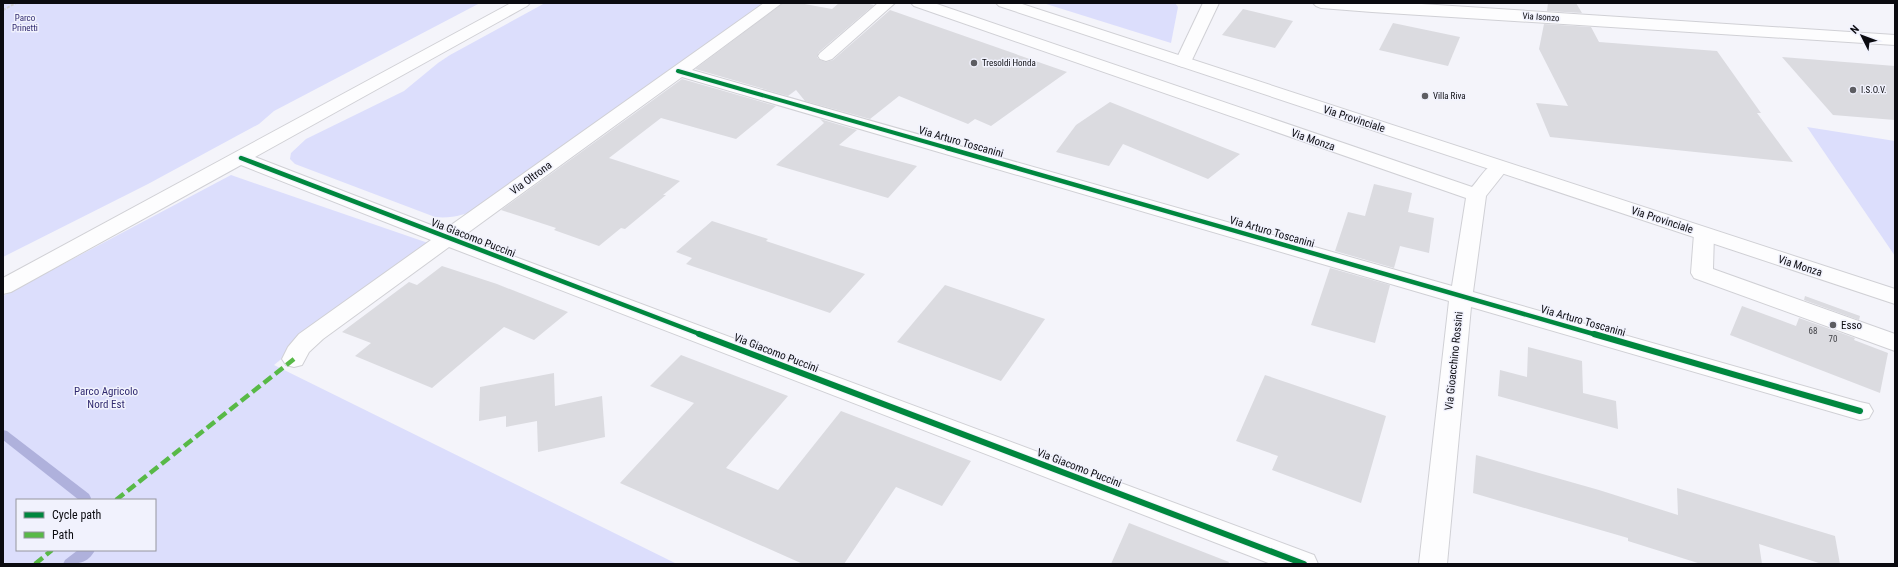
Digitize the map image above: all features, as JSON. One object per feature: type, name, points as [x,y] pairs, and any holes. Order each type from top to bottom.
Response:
[{"type":"street","points":[[3,287],[522,3]]},
{"type":"street","name":"Via Oltrona","points":[[294,359],[295,353],[306,340],[774,3]]},
{"type":"street","points":[[826,56],[887,3]]},
{"type":"street","name":"Via Monza","points":[[919,3],[1150,84],[1476,195]]},
{"type":"street","name":"Via Provinciale","points":[[1004,3],[1704,234]]},
{"type":"street","points":[[1183,62],[1211,3]]},
{"type":"street","points":[[1321,3],[1378,5]]},
{"type":"street","name":"Via Isonzo","points":[[1348,3],[1895,40]]},
{"type":"street","points":[[1487,3],[1524,16]]},
{"type":"street","name":"Via Arturo Toscanini","points":[[678,72],[1860,411]]},
{"type":"street","name":"Via Giacomo Puccini","points":[[241,158],[448,239],[1304,564]]},
{"type":"street","points":[[1476,195],[1499,167]]},
{"type":"street","name":"Via Gioacchino Rossini","points":[[1433,564],[1461,296],[1476,195]]},
{"type":"street","points":[[1704,234],[1702,274],[1895,343]]},
{"type":"street","name":"Via Monza","points":[[1704,234],[1895,297]]},
{"type":"path","points":[[3,10],[16,3]]},
{"type":"green space","name":"Parco Prinetti","points":[[3,3],[480,3],[274,111],[259,124],[148,184],[3,257]]},
{"type":"green space","points":[[545,3],[768,3],[481,209],[453,217],[435,217],[295,164],[290,159],[291,153],[306,139],[404,91],[450,55]]},
{"type":"green space","points":[[1043,3],[1175,3],[1178,7],[1171,43]]},
{"type":"green space","points":[[1807,127],[1895,141],[1895,256]]},
{"type":"green space","name":"Parco Agricolo Nord Est","points":[[231,175],[431,244],[344,308],[274,365],[677,564],[3,564],[3,296]]},
{"type":"building","points":[[783,3],[799,3],[832,9],[839,3],[865,3],[874,5],[819,52],[817,57],[826,62],[833,60],[890,10],[1067,72],[991,126],[975,119],[968,124],[899,96],[870,119],[805,101],[796,90],[788,96],[695,69]]},
{"type":"building","points":[[1548,3],[1576,3],[1582,13],[1547,11]]},
{"type":"building","points":[[1243,9],[1293,21],[1275,48],[1222,35]]},
{"type":"building","name":"Villa Riva","points":[[1393,23],[1460,37],[1448,66],[1379,50]]},
{"type":"building","points":[[1544,24],[1591,27],[1599,42],[1717,51],[1761,113],[1757,113],[1793,162],[1550,137],[1536,103],[1568,106],[1539,49]]},
{"type":"building","name":"I.S.O.V.","points":[[1782,57],[1895,66],[1895,120],[1833,115]]},
{"type":"building","points":[[682,79],[776,106],[736,139],[661,118],[609,158],[680,181],[663,195],[666,195],[625,229],[621,228],[599,246],[554,230],[556,228],[501,210]]},
{"type":"building","points":[[1110,102],[1240,154],[1208,179],[1123,144],[1109,166],[1056,152],[1076,125]]},
{"type":"building","points":[[820,119],[857,130],[839,145],[917,166],[888,198],[776,165],[824,123]]},
{"type":"building","points":[[1374,184],[1412,193],[1408,212],[1434,218],[1429,253],[1400,246],[1394,268],[1335,251],[1348,212],[1365,216]]},
{"type":"building","points":[[712,221],[768,239],[766,241],[865,274],[830,313],[686,264],[692,258],[676,252]]},
{"type":"building","points":[[442,266],[497,284],[568,312],[534,340],[504,327],[432,388],[355,356],[371,343],[342,332],[409,282],[417,285]]},
{"type":"building","points":[[1330,268],[1390,285],[1375,343],[1311,325]]},
{"type":"building","points":[[945,285],[1045,319],[1001,381],[897,342]]},
{"type":"building","points":[[1805,296],[1860,316],[1859,320],[1804,300]]},
{"type":"building","points":[[1742,306],[1796,326],[1799,318],[1855,338],[1854,340],[1888,353],[1880,393],[1730,335]]},
{"type":"building","points":[[1528,347],[1582,361],[1583,393],[1616,401],[1618,429],[1498,396],[1500,370],[1527,377]]},
{"type":"building","points":[[681,355],[788,396],[726,468],[778,490],[841,411],[971,461],[942,506],[896,487],[844,564],[803,564],[620,483],[694,403],[650,386]]},
{"type":"building","points":[[554,373],[555,406],[602,396],[605,437],[538,452],[537,421],[506,427],[506,416],[479,421],[480,387]]},
{"type":"building","points":[[1265,375],[1386,416],[1361,503],[1272,470],[1278,456],[1236,441]]},
{"type":"building","points":[[1476,455],[1599,490],[1678,515],[1677,488],[1835,536],[1840,564],[1822,564],[1759,544],[1762,564],[1701,564],[1628,541],[1628,538],[1473,493]]},
{"type":"building","points":[[1129,523],[1229,562],[1228,564],[1111,564]]},
{"type":"waterway","points":[[3,434],[85,498]]},
{"type":"waterway","points":[[70,564],[87,551]]},
{"type":"marked path","points":[[117,499],[294,359]]},
{"type":"marked path","points":[[35,564],[51,551]]},
{"type":"cycle path","points":[[678,71],[1860,411]]},
{"type":"cycle path","points":[[241,158],[448,239],[1304,564]]},
{"type":"place","name":"Tresoldi Honda","points":[[974,63]]},
{"type":"place","name":"I.S.O.V.","points":[[1853,90]]},
{"type":"place","name":"Villa Riva","points":[[1425,96]]},
{"type":"place","name":"Esso","points":[[1833,325]]}]
